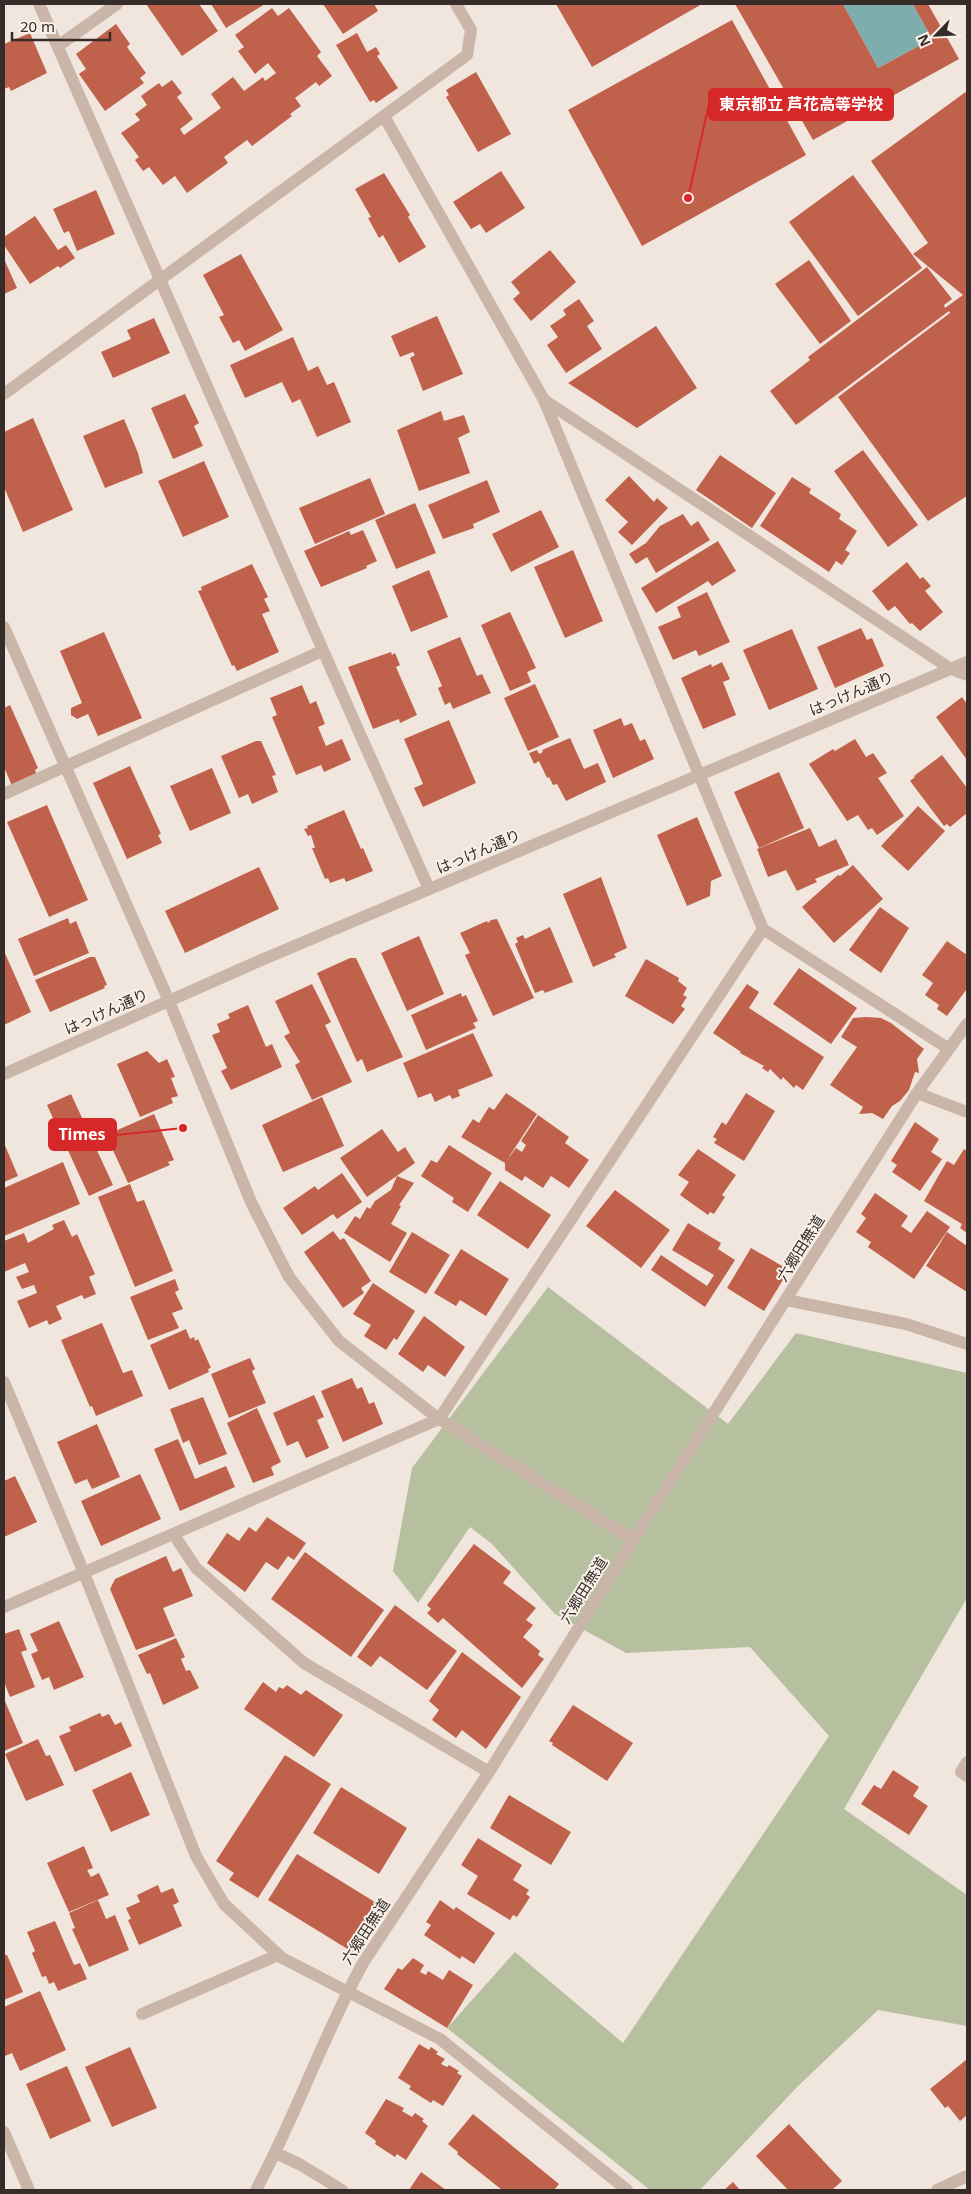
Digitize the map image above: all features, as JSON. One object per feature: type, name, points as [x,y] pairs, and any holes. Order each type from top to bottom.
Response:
[{"type":"street","points":[[39,4],[162,279],[322,651],[429,889]]},
{"type":"street","points":[[58,46],[117,4]]},
{"type":"street","points":[[4,394],[467,55],[471,30],[456,4]]},
{"type":"street","points":[[384,116],[544,400],[697,775],[763,929],[948,1048]]},
{"type":"street","points":[[544,400],[951,669],[967,675]]},
{"type":"street","points":[[4,627],[169,1001],[251,1202],[289,1277],[339,1341],[439,1419],[633,1540]]},
{"type":"street","points":[[4,794],[322,651]]},
{"type":"street","name":"はっけん通り","points":[[4,1074],[429,889],[967,662]]},
{"type":"street","points":[[4,1607],[439,1419],[763,929]]},
{"type":"street","name":"六郷田無道","points":[[256,2190],[276,2153],[348,1990],[363,1962],[489,1772],[633,1540],[917,1093],[967,1024]]},
{"type":"street","points":[[917,1093],[967,1112]]},
{"type":"street","points":[[786,1300],[906,1324],[967,1344]]},
{"type":"street","points":[[4,1382],[84,1573],[196,1856],[224,1904],[278,1954],[440,2039],[627,2190]]},
{"type":"street","points":[[174,1535],[196,1568],[304,1662],[489,1772]]},
{"type":"street","points":[[967,1762],[961,1772],[967,1776]]},
{"type":"street","points":[[142,2014],[278,1954]]},
{"type":"street","points":[[4,2132],[29,2190]]},
{"type":"street","points":[[276,2153],[301,2164],[342,2190]]},
{"type":"street","points":[[937,2190],[967,2176]]},
{"type":"green space","points":[[548,1287],[728,1424],[796,1333],[967,1373],[967,1598],[844,1809],[967,1895],[967,2026],[878,2010],[797,2087],[700,2190],[650,2190],[447,2028],[515,1952],[623,2043],[829,1736],[750,1647],[626,1653],[555,1614],[492,1544],[470,1527],[418,1603],[393,1571],[412,1468]]},
{"type":"water","points":[[843,4],[913,4],[932,39],[878,68]]},
{"type":"building","points":[[146,4],[199,4],[218,31],[182,56]]},
{"type":"building","points":[[211,4],[265,4],[226,28]]},
{"type":"building","points":[[323,4],[374,4],[378,11],[343,34]]},
{"type":"building","points":[[556,4],[702,4],[592,67]]},
{"type":"building","points":[[735,4],[843,4],[878,68],[932,39],[913,4],[928,4],[959,59],[813,140]]},
{"type":"building","points":[[272,8],[278,16],[289,8],[321,52],[317,56],[332,76],[319,86],[316,82],[295,98],[301,106],[290,114],[292,116],[252,146],[247,140],[224,157],[228,163],[187,193],[175,176],[163,185],[149,167],[143,171],[135,160],[139,157],[121,133],[140,120],[135,114],[147,105],[141,96],[159,83],[162,87],[172,80],[182,93],[177,97],[193,119],[180,129],[184,135],[221,108],[211,94],[233,77],[244,91],[263,77],[265,81],[276,73],[268,63],[255,74],[238,51],[244,47],[235,35]]},
{"type":"building","points":[[732,20],[806,155],[642,246],[568,110]]},
{"type":"building","points":[[116,24],[130,44],[127,47],[146,73],[140,78],[144,83],[105,111],[79,74],[86,69],[76,54]]},
{"type":"building","points":[[30,33],[47,73],[11,91],[9,87],[4,89],[4,44]]},
{"type":"building","points":[[357,33],[367,52],[376,47],[380,54],[377,56],[398,88],[376,103],[374,100],[370,102],[336,45]]},
{"type":"building","points":[[476,72],[511,134],[478,152],[446,97],[449,95],[446,90]]},
{"type":"building","points":[[967,91],[967,496],[928,521],[838,397],[950,313],[949,311],[796,425],[770,391],[810,360],[808,357],[927,267],[952,299],[944,305],[945,308],[963,295],[913,254],[928,243],[871,161]]},
{"type":"building","points":[[501,171],[525,208],[486,233],[480,224],[471,229],[453,202]]},
{"type":"building","points":[[384,173],[410,215],[408,217],[426,247],[399,263],[383,235],[379,238],[368,218],[371,217],[355,189]]},
{"type":"building","points":[[853,175],[922,268],[858,316],[789,222]]},
{"type":"building","points":[[96,190],[115,234],[77,251],[69,231],[64,233],[53,209]]},
{"type":"building","points":[[35,216],[58,250],[66,245],[75,258],[60,268],[58,266],[30,284],[4,245],[4,237]]},
{"type":"building","points":[[550,250],[576,282],[531,321],[513,299],[520,293],[511,282]]},
{"type":"building","points":[[241,254],[283,330],[245,351],[239,340],[233,343],[219,317],[224,315],[203,275]]},
{"type":"building","points":[[4,259],[17,288],[4,294]]},
{"type":"building","points":[[809,260],[851,321],[820,344],[775,284]]},
{"type":"building","points":[[579,299],[594,321],[587,326],[602,349],[566,373],[547,345],[558,337],[550,326],[566,315],[563,310]]},
{"type":"building","points":[[437,316],[463,374],[423,391],[410,358],[415,355],[413,352],[400,357],[391,336]]},
{"type":"building","points":[[154,318],[170,353],[113,378],[101,352],[131,339],[127,330]]},
{"type":"building","points":[[656,326],[697,388],[637,428],[568,383]]},
{"type":"building","points":[[293,337],[308,371],[318,366],[327,385],[334,382],[351,422],[317,437],[300,399],[292,403],[282,382],[245,398],[230,365]]},
{"type":"building","points":[[185,394],[199,423],[194,426],[203,446],[173,459],[151,408]]},
{"type":"building","points":[[441,411],[444,421],[464,415],[470,432],[458,438],[470,473],[419,491],[397,430]]},
{"type":"building","points":[[33,418],[73,510],[23,532],[4,487],[4,432]]},
{"type":"building","points":[[124,419],[138,453],[143,473],[105,488],[83,436]]},
{"type":"building","points":[[863,450],[918,525],[888,547],[834,471]]},
{"type":"building","points":[[720,455],[776,493],[752,528],[696,490]]},
{"type":"building","points":[[204,461],[229,517],[183,537],[158,481]]},
{"type":"building","points":[[629,476],[654,502],[657,498],[668,508],[632,545],[618,532],[628,522],[605,500]]},
{"type":"building","points":[[792,477],[811,489],[809,493],[841,514],[839,519],[857,531],[845,550],[850,553],[842,565],[836,561],[829,572],[760,526]]},
{"type":"building","points":[[370,478],[385,514],[315,544],[299,508]]},
{"type":"building","points":[[487,480],[500,512],[473,524],[474,528],[443,539],[428,505]]},
{"type":"building","points":[[415,503],[436,553],[396,569],[375,520]]},
{"type":"building","points":[[541,510],[559,547],[511,572],[492,534]]},
{"type":"building","points":[[683,514],[691,526],[698,521],[710,540],[656,573],[647,557],[636,564],[629,554],[646,543],[660,526]]},
{"type":"building","points":[[363,530],[377,561],[366,566],[367,568],[321,587],[304,551],[349,531],[351,535]]},
{"type":"building","points":[[718,541],[736,571],[712,586],[708,581],[656,613],[641,588]]},
{"type":"building","points":[[573,550],[603,621],[565,638],[534,567]]},
{"type":"building","points":[[907,562],[920,579],[923,577],[931,586],[925,591],[943,612],[920,631],[912,623],[910,624],[895,606],[888,611],[872,591]]},
{"type":"building","points":[[252,564],[268,597],[264,599],[270,611],[262,614],[279,652],[237,671],[234,665],[232,666],[198,591],[202,590],[201,587]]},
{"type":"building","points":[[429,570],[448,617],[411,632],[392,586]]},
{"type":"building","points":[[707,592],[730,642],[699,656],[696,650],[673,660],[658,627],[681,617],[677,607]]},
{"type":"building","points":[[510,612],[536,668],[527,672],[531,682],[510,691],[481,625]]},
{"type":"building","points":[[861,628],[867,640],[872,638],[884,666],[835,688],[817,647]]},
{"type":"building","points":[[792,629],[818,689],[769,710],[743,650]]},
{"type":"building","points":[[104,632],[142,718],[98,736],[88,714],[77,719],[71,715],[71,708],[82,703],[60,651]]},
{"type":"building","points":[[460,637],[477,676],[482,674],[491,693],[453,709],[450,702],[445,705],[438,688],[442,686],[427,651]]},
{"type":"building","points":[[391,652],[392,655],[395,653],[400,665],[396,667],[417,715],[400,723],[399,719],[373,729],[348,667]]},
{"type":"building","points":[[722,662],[730,679],[723,682],[736,715],[703,729],[681,678],[711,664],[712,667]]},
{"type":"building","points":[[535,684],[559,737],[528,751],[504,698]]},
{"type":"building","points":[[302,685],[310,704],[316,701],[325,724],[318,727],[326,746],[342,739],[351,760],[324,772],[321,765],[296,775],[272,717],[277,715],[270,698]]},
{"type":"building","points":[[962,697],[967,704],[967,760],[936,717]]},
{"type":"building","points":[[10,705],[38,768],[35,770],[37,775],[12,786],[4,767],[4,708]]},
{"type":"building","points":[[621,718],[624,726],[632,723],[640,741],[645,739],[654,759],[613,778],[593,730]]},
{"type":"building","points":[[449,720],[476,783],[423,807],[414,788],[423,784],[404,739]]},
{"type":"building","points":[[570,738],[584,769],[598,763],[606,782],[566,801],[557,784],[553,785],[549,777],[547,778],[539,761],[534,764],[529,753],[537,750],[539,754],[543,752],[542,750]]},
{"type":"building","points":[[855,739],[866,757],[873,753],[887,773],[878,778],[904,816],[877,835],[872,828],[868,830],[858,815],[847,821],[809,764],[833,749],[835,751]]},
{"type":"building","points":[[256,741],[261,741],[276,775],[272,776],[278,792],[252,804],[248,794],[239,798],[221,756]]},
{"type":"building","points":[[942,755],[967,788],[967,813],[950,827],[947,824],[944,826],[910,781]]},
{"type":"building","points":[[130,766],[161,834],[158,835],[162,843],[127,859],[93,783]]},
{"type":"building","points":[[212,768],[231,813],[190,831],[170,786]]},
{"type":"building","points":[[779,772],[804,828],[759,848],[734,792]]},
{"type":"building","points":[[47,805],[88,900],[49,917],[7,822]]},
{"type":"building","points":[[918,806],[945,831],[908,871],[881,846]]},
{"type":"building","points":[[344,810],[373,871],[346,882],[344,878],[330,883],[328,878],[325,879],[312,848],[315,848],[311,835],[308,836],[304,829]]},
{"type":"building","points":[[697,817],[722,876],[711,881],[710,896],[687,906],[657,835]]},
{"type":"building","points":[[810,828],[819,847],[836,839],[849,865],[815,879],[817,882],[797,891],[786,870],[768,877],[757,849]]},
{"type":"building","points":[[853,865],[883,899],[834,943],[802,907],[838,875],[840,876]]},
{"type":"building","points":[[259,867],[279,909],[185,953],[165,911]]},
{"type":"building","points":[[601,877],[627,948],[614,954],[616,957],[593,967],[563,894]]},
{"type":"building","points":[[880,907],[909,928],[881,973],[849,950]]},
{"type":"building","points":[[68,918],[70,924],[76,921],[89,953],[34,976],[18,939]]},
{"type":"building","points":[[497,919],[534,998],[493,1016],[465,955],[470,953],[460,933],[487,921],[488,923],[491,920]]},
{"type":"building","points":[[550,927],[573,982],[545,993],[543,990],[535,993],[515,944],[518,942],[516,938],[523,935],[525,939]]},
{"type":"building","points":[[419,936],[444,994],[407,1011],[381,953]]},
{"type":"building","points":[[947,941],[967,955],[967,991],[947,1016],[937,1009],[939,1005],[925,995],[933,983],[922,975]]},
{"type":"building","points":[[4,951],[31,1012],[4,1025]]},
{"type":"building","points":[[90,957],[95,957],[107,985],[104,986],[105,988],[50,1012],[35,980]]},
{"type":"building","points":[[350,958],[356,958],[403,1057],[367,1072],[362,1059],[357,1062],[317,973]]},
{"type":"building","points":[[646,959],[679,978],[678,981],[687,988],[683,995],[687,997],[681,1006],[685,1009],[673,1024],[625,996]]},
{"type":"building","points":[[799,968],[857,1008],[831,1044],[773,1004]]},
{"type":"building","points":[[312,984],[331,1022],[325,1025],[352,1082],[312,1100],[295,1065],[300,1062],[284,1036],[290,1033],[275,1001]]},
{"type":"building","points":[[747,984],[759,992],[749,1008],[824,1057],[803,1090],[796,1085],[794,1088],[783,1077],[781,1080],[770,1069],[768,1072],[762,1068],[764,1066],[740,1053],[713,1033]]},
{"type":"building","points":[[461,993],[462,997],[466,995],[478,1021],[473,1023],[476,1028],[426,1050],[411,1015]]},
{"type":"building","points":[[248,1005],[266,1047],[272,1044],[282,1067],[231,1090],[221,1071],[227,1068],[212,1035],[220,1032],[217,1024],[230,1018],[228,1014]]},
{"type":"building","points":[[853,1018],[881,1018],[891,1023],[924,1049],[917,1059],[919,1073],[915,1072],[909,1090],[900,1101],[892,1106],[883,1119],[872,1113],[859,1114],[863,1107],[830,1085],[857,1047],[841,1037]]},
{"type":"building","points":[[473,1033],[493,1076],[458,1090],[460,1096],[452,1099],[450,1095],[435,1102],[431,1093],[418,1098],[403,1063]]},
{"type":"building","points":[[147,1051],[159,1063],[167,1059],[175,1077],[171,1078],[178,1096],[171,1098],[173,1103],[140,1117],[117,1064]]},
{"type":"building","points":[[506,1093],[537,1114],[507,1160],[516,1148],[522,1152],[526,1145],[521,1141],[538,1115],[569,1137],[565,1143],[589,1160],[569,1188],[551,1176],[543,1188],[525,1176],[522,1181],[505,1170],[505,1163],[461,1137],[473,1119],[479,1123],[489,1107],[494,1110]]},
{"type":"building","points":[[746,1093],[775,1111],[744,1161],[714,1143],[717,1139],[713,1137],[722,1122],[726,1125]]},
{"type":"building","points":[[71,1094],[113,1185],[89,1196],[47,1105]]},
{"type":"building","points":[[322,1097],[344,1146],[283,1172],[262,1125]]},
{"type":"building","points":[[154,1114],[174,1160],[168,1162],[170,1165],[128,1183],[106,1135]]},
{"type":"building","points":[[915,1122],[939,1139],[931,1152],[942,1159],[920,1191],[892,1172],[897,1165],[891,1161]]},
{"type":"building","points":[[382,1129],[398,1152],[405,1147],[415,1163],[367,1197],[340,1158]]},
{"type":"building","points":[[4,1143],[18,1176],[4,1182]]},
{"type":"building","points":[[449,1145],[492,1173],[468,1212],[452,1202],[454,1198],[421,1176],[431,1160],[437,1163]]},
{"type":"building","points":[[698,1149],[736,1175],[722,1195],[725,1197],[714,1214],[710,1212],[708,1215],[680,1195],[689,1182],[678,1175]]},
{"type":"building","points":[[964,1149],[967,1151],[967,1233],[960,1228],[962,1224],[924,1201],[947,1161],[954,1165]]},
{"type":"building","points":[[63,1162],[80,1204],[4,1236],[4,1188]]},
{"type":"building","points":[[342,1173],[362,1202],[337,1219],[333,1214],[302,1235],[283,1208],[315,1186],[318,1190]]},
{"type":"building","points":[[397,1176],[414,1183],[399,1205],[401,1206],[391,1224],[407,1233],[390,1262],[344,1233],[355,1216],[360,1219],[367,1207],[370,1209],[375,1201],[391,1190]]},
{"type":"building","points":[[500,1181],[551,1215],[528,1249],[477,1215]]},
{"type":"building","points":[[130,1184],[137,1202],[144,1200],[173,1271],[135,1287],[98,1197]]},
{"type":"building","points":[[615,1190],[670,1230],[641,1268],[586,1226]]},
{"type":"building","points":[[875,1193],[908,1216],[901,1226],[911,1233],[927,1211],[950,1227],[914,1279],[868,1247],[871,1242],[856,1232],[866,1218],[861,1214]]},
{"type":"building","points":[[64,1220],[72,1237],[77,1234],[95,1274],[89,1277],[96,1294],[84,1299],[82,1295],[56,1306],[62,1319],[49,1325],[47,1320],[29,1328],[17,1301],[37,1293],[34,1285],[22,1289],[16,1277],[29,1272],[25,1263],[4,1272],[4,1241],[24,1233],[28,1243],[54,1229],[52,1225]]},
{"type":"building","points":[[688,1223],[721,1243],[718,1249],[735,1260],[705,1307],[651,1270],[661,1255],[707,1286],[714,1275],[672,1250]]},
{"type":"building","points":[[333,1231],[340,1240],[344,1238],[371,1281],[361,1288],[364,1293],[343,1308],[304,1252]]},
{"type":"building","points":[[412,1232],[450,1255],[426,1294],[389,1272]]},
{"type":"building","points":[[947,1232],[967,1246],[967,1292],[926,1266]]},
{"type":"building","points":[[751,1248],[789,1270],[764,1311],[727,1288]]},
{"type":"building","points":[[461,1249],[509,1279],[486,1316],[460,1300],[456,1306],[434,1293]]},
{"type":"building","points":[[175,1279],[179,1290],[175,1292],[183,1309],[172,1313],[179,1328],[148,1340],[130,1297]]},
{"type":"building","points":[[373,1283],[415,1311],[397,1340],[394,1338],[386,1350],[364,1336],[371,1325],[353,1314]]},
{"type":"building","points":[[424,1316],[465,1347],[445,1377],[428,1365],[423,1372],[398,1354]]},
{"type":"building","points":[[102,1323],[123,1373],[132,1370],[143,1396],[96,1416],[92,1406],[90,1407],[61,1340]]},
{"type":"building","points":[[186,1329],[190,1339],[194,1337],[195,1341],[198,1339],[211,1368],[208,1369],[209,1372],[169,1390],[150,1345]]},
{"type":"building","points":[[250,1358],[255,1369],[252,1371],[266,1403],[229,1418],[211,1374]]},
{"type":"building","points":[[352,1378],[357,1389],[362,1387],[369,1404],[374,1402],[383,1424],[343,1442],[321,1391]]},
{"type":"building","points":[[314,1395],[324,1417],[317,1420],[329,1448],[306,1458],[298,1441],[287,1446],[273,1413]]},
{"type":"building","points":[[203,1397],[227,1454],[199,1465],[189,1440],[183,1443],[170,1409]]},
{"type":"building","points":[[257,1408],[281,1462],[271,1467],[274,1475],[253,1483],[227,1423]]},
{"type":"building","points":[[97,1424],[120,1477],[92,1489],[87,1479],[75,1484],[57,1442]]},
{"type":"building","points":[[178,1439],[195,1479],[226,1466],[235,1487],[180,1511],[154,1449]]},
{"type":"building","points":[[140,1474],[161,1519],[101,1546],[81,1501]]},
{"type":"building","points":[[15,1476],[37,1522],[4,1537],[4,1481]]},
{"type":"building","points":[[267,1517],[306,1543],[294,1560],[288,1556],[278,1570],[266,1562],[245,1592],[207,1563],[227,1533],[239,1541],[249,1527],[256,1532]]},
{"type":"building","points":[[474,1544],[511,1572],[503,1583],[536,1608],[526,1620],[533,1625],[523,1637],[540,1651],[538,1655],[544,1659],[522,1688],[443,1618],[438,1623],[427,1613],[431,1609],[427,1605]]},
{"type":"building","points":[[305,1552],[384,1610],[351,1657],[271,1599]]},
{"type":"building","points":[[166,1556],[173,1572],[181,1568],[193,1596],[163,1608],[175,1636],[136,1650],[110,1589],[115,1579]]},
{"type":"building","points":[[395,1605],[457,1651],[427,1690],[380,1656],[371,1667],[357,1657]]},
{"type":"building","points":[[59,1621],[84,1677],[54,1690],[49,1677],[42,1680],[31,1654],[38,1651],[30,1634]]},
{"type":"building","points":[[19,1629],[27,1650],[21,1652],[35,1687],[10,1697],[4,1682],[4,1634]]},
{"type":"building","points":[[176,1638],[185,1657],[181,1659],[186,1671],[190,1670],[199,1688],[163,1705],[150,1673],[147,1674],[138,1655]]},
{"type":"building","points":[[462,1652],[521,1697],[486,1749],[462,1730],[456,1738],[432,1720],[439,1710],[429,1701]]},
{"type":"building","points":[[263,1682],[276,1692],[279,1687],[283,1689],[287,1685],[301,1695],[306,1690],[343,1715],[314,1757],[244,1709]]},
{"type":"building","points":[[4,1699],[23,1743],[4,1751]]},
{"type":"building","points":[[573,1705],[633,1743],[607,1781],[552,1745],[553,1743],[549,1741]]},
{"type":"building","points":[[100,1713],[102,1717],[109,1714],[115,1725],[121,1722],[132,1746],[75,1772],[59,1736],[71,1731],[69,1727]]},
{"type":"building","points":[[38,1739],[46,1756],[50,1755],[64,1785],[26,1801],[5,1754]]},
{"type":"building","points":[[285,1755],[331,1784],[258,1898],[229,1880],[234,1873],[216,1861]]},
{"type":"building","points":[[893,1770],[919,1787],[913,1796],[928,1806],[909,1835],[861,1804],[874,1785],[881,1789]]},
{"type":"building","points":[[131,1772],[150,1815],[111,1832],[92,1790]]},
{"type":"building","points":[[341,1787],[407,1828],[379,1874],[313,1833]]},
{"type":"building","points":[[509,1795],[571,1832],[551,1865],[490,1828]]},
{"type":"building","points":[[478,1838],[522,1865],[513,1880],[529,1890],[526,1894],[530,1897],[517,1917],[513,1915],[510,1920],[467,1894],[478,1876],[461,1865]]},
{"type":"building","points":[[84,1846],[93,1868],[87,1870],[91,1877],[99,1873],[109,1895],[69,1912],[47,1863]]},
{"type":"building","points":[[297,1854],[383,1907],[354,1953],[268,1900]]},
{"type":"building","points":[[158,1885],[161,1893],[173,1888],[179,1902],[173,1905],[182,1926],[139,1945],[128,1920],[131,1919],[126,1908],[140,1902],[137,1895]]},
{"type":"building","points":[[98,1900],[106,1919],[115,1915],[129,1950],[89,1967],[72,1929],[75,1928],[69,1913]]},
{"type":"building","points":[[440,1900],[454,1910],[456,1907],[495,1933],[474,1964],[462,1956],[460,1959],[424,1935],[431,1925],[426,1922]]},
{"type":"building","points":[[55,1921],[74,1965],[80,1963],[87,1979],[58,1991],[54,1982],[49,1984],[46,1976],[42,1977],[32,1953],[35,1951],[27,1932]]},
{"type":"building","points":[[4,1955],[7,1955],[23,1992],[4,2000]]},
{"type":"building","points":[[413,1958],[424,1965],[420,1972],[426,1975],[428,1971],[443,1980],[449,1970],[473,1985],[447,2028],[384,1989],[398,1968],[402,1970]]},
{"type":"building","points":[[40,1991],[66,2050],[20,2071],[12,2053],[5,2056],[4,2053],[4,2007]]},
{"type":"building","points":[[419,2044],[429,2050],[431,2047],[438,2052],[436,2054],[445,2059],[441,2064],[447,2067],[449,2065],[459,2071],[457,2073],[462,2076],[443,2106],[433,2100],[431,2103],[409,2089],[411,2086],[398,2078]]},
{"type":"building","points":[[130,2047],[157,2108],[112,2127],[85,2067]]},
{"type":"building","points":[[966,2060],[967,2115],[960,2121],[948,2106],[945,2108],[930,2089]]},
{"type":"building","points":[[67,2066],[91,2121],[50,2139],[26,2084]]},
{"type":"building","points":[[386,2099],[404,2108],[402,2111],[412,2117],[415,2113],[424,2119],[422,2121],[428,2126],[406,2160],[397,2154],[395,2157],[375,2144],[376,2141],[365,2133]]},
{"type":"building","points":[[473,2114],[559,2184],[554,2190],[502,2190],[457,2154],[458,2152],[448,2144]]},
{"type":"building","points":[[789,2124],[842,2181],[832,2190],[788,2190],[756,2156]]},
{"type":"building","points":[[421,2172],[446,2190],[409,2190]]},
{"type":"building","points":[[733,2182],[740,2190],[724,2190]]},
{"type":"place","name":"東京都立 芦花高等学校","points":[[688,198]]},
{"type":"place","name":"Times","points":[[183,1128]]}]
